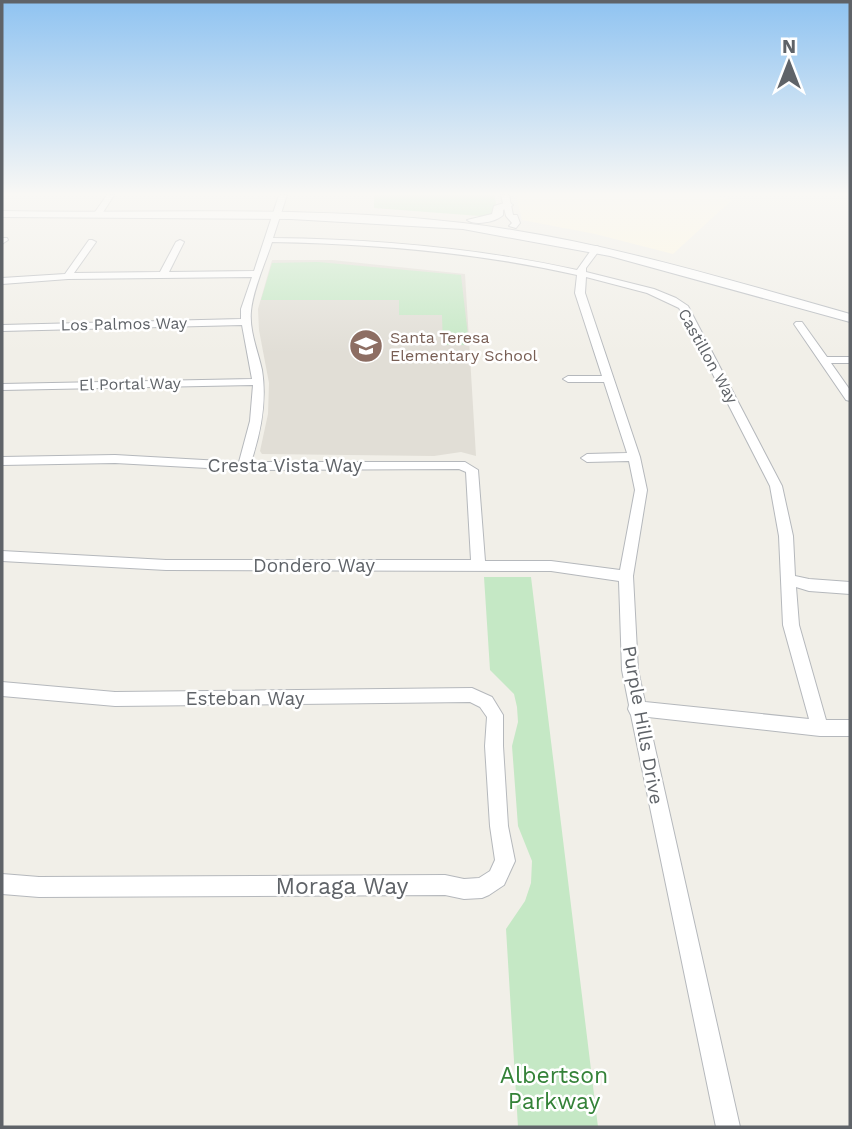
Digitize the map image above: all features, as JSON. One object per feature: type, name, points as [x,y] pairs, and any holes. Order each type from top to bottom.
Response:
[{"type":"main road","points":[[597,248],[653,261],[850,318]]},
{"type":"main road","points":[[633,248],[850,309]]},
{"type":"street","points":[[68,276],[88,248]]},
{"type":"street","points":[[163,275],[177,248]]},
{"type":"street","points":[[244,466],[258,422],[258,382],[246,322],[248,302],[266,248]]},
{"type":"street","name":"Castillon Way","points":[[424,248],[519,260],[581,273],[650,292],[676,302],[687,311],[776,486],[786,536],[787,579],[795,646],[821,728]]},
{"type":"street","points":[[581,273],[597,248]]},
{"type":"street","name":"Purple Hills Drive","points":[[581,273],[580,293],[634,457],[642,490],[626,576],[627,634],[636,709],[728,1127]]},
{"type":"street","points":[[2,281],[68,276],[257,274]]},
{"type":"street","name":"Los Palmos Way","points":[[2,328],[246,322]]},
{"type":"street","points":[[799,324],[850,398]]},
{"type":"street","points":[[823,360],[850,360]]},
{"type":"street","points":[[568,379],[608,379]]},
{"type":"street","name":"El Portal Way","points":[[2,387],[258,382]]},
{"type":"street","points":[[587,458],[634,457]]},
{"type":"street","name":"Cresta Vista Way","points":[[2,461],[115,459],[244,466],[461,465],[472,470],[478,564]]},
{"type":"street","name":"Dondero Way","points":[[2,556],[166,565],[551,566],[626,576]]},
{"type":"street","points":[[787,579],[809,585],[850,588]]},
{"type":"street","name":"Esteban Way","points":[[2,689],[115,699],[472,695],[486,702]]},
{"type":"street","name":"Moraga Way","points":[[2,884],[38,887],[444,885],[464,889],[482,888],[497,878],[505,861],[497,799],[495,715],[486,702]]},
{"type":"street","points":[[636,709],[674,710],[821,728],[850,728]]},
{"type":"shaded area","points":[[648,248],[680,248],[673,254]]},
{"type":"shaded area","name":"Santa Teresa Elementary School","points":[[272,260],[332,260],[465,274],[476,456],[461,452],[434,456],[262,454],[260,451],[268,414],[269,383],[258,309]]},
{"type":"green space","points":[[318,262],[461,275],[469,345],[443,345],[442,315],[399,315],[399,300],[261,300],[272,263]]},
{"type":"green space","name":"Albertson Parkway","points":[[484,577],[531,577],[598,1127],[518,1127],[506,929],[525,901],[531,883],[532,861],[518,826],[512,746],[518,722],[517,707],[514,694],[490,670]]},
{"type":"place","name":"Santa Teresa Elementary School","points":[[366,346]]}]
